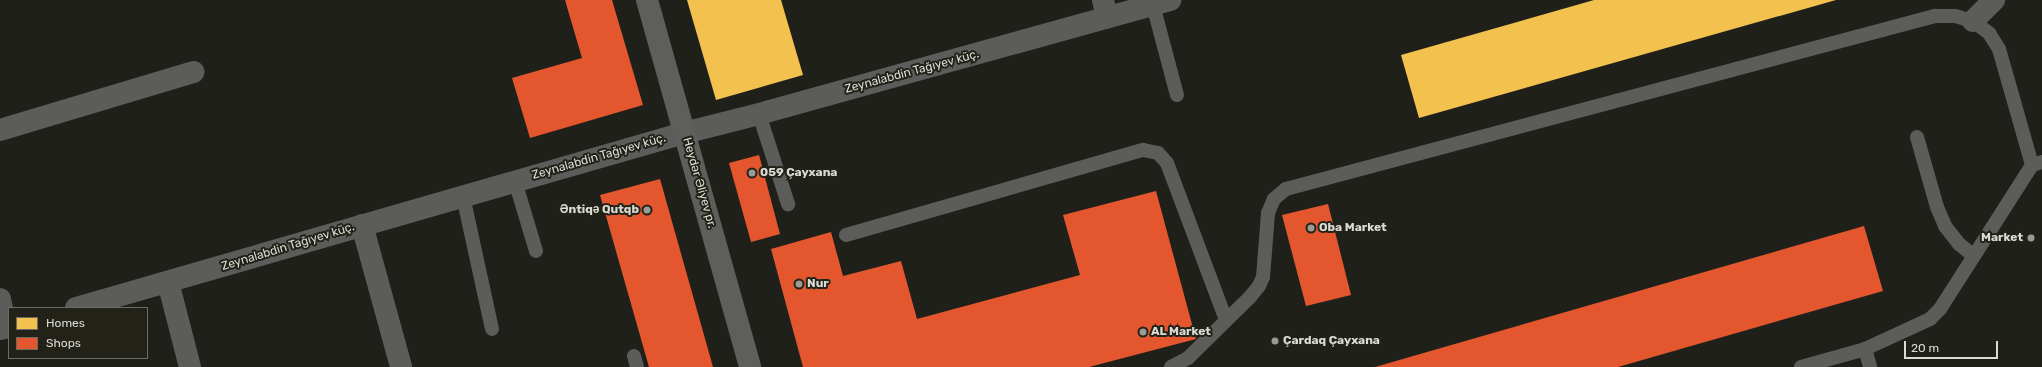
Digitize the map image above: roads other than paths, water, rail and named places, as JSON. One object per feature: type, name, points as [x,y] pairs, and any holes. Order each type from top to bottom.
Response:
[{"type":"main road","name":"Heydər Əliyev pr.","points":[[647,0],[750,367]]},
{"type":"street","points":[[1973,20],[1994,0]]},
{"type":"street","name":"Zeynalabdin Tağıyev küç.","points":[[80,307],[515,181],[684,133],[759,114],[1105,9],[1161,2]]},
{"type":"street","points":[[0,130],[193,72]]},
{"type":"street","points":[[362,225],[401,367]]},
{"type":"street","points":[[168,282],[190,367]]},
{"type":"street","points":[[0,299],[5,328]]},
{"type":"lane","points":[[1161,2],[1177,95]]},
{"type":"lane","points":[[1171,367],[1188,358],[1259,286],[1263,277],[1268,213],[1274,199],[1286,190],[1935,16],[1955,16],[1973,20],[1989,33],[1999,49],[2037,163],[1940,309],[1930,319],[1865,349],[1800,367]]},
{"type":"lane","points":[[759,114],[788,204]]},
{"type":"lane","points":[[1917,137],[1937,207],[1945,226],[1959,244],[1974,256]]},
{"type":"lane","points":[[846,235],[1142,150],[1158,153],[1167,163],[1226,320]]},
{"type":"lane","points":[[515,181],[536,251]]},
{"type":"lane","points":[[464,196],[492,329]]},
{"type":"lane","points":[[1865,349],[1870,367]]},
{"type":"place","name":"059 Çayxana","points":[[752,173]]},
{"type":"place","name":"Əntiqə Qutqb","points":[[647,210]]},
{"type":"place","name":"Oba Market","points":[[1311,228]]},
{"type":"place","name":"Market","points":[[2031,238]]},
{"type":"place","name":"Nur","points":[[799,284]]},
{"type":"place","name":"AL Market","points":[[1143,332]]},
{"type":"place","name":"Çardaq Çayxana","points":[[1275,341]]}]
